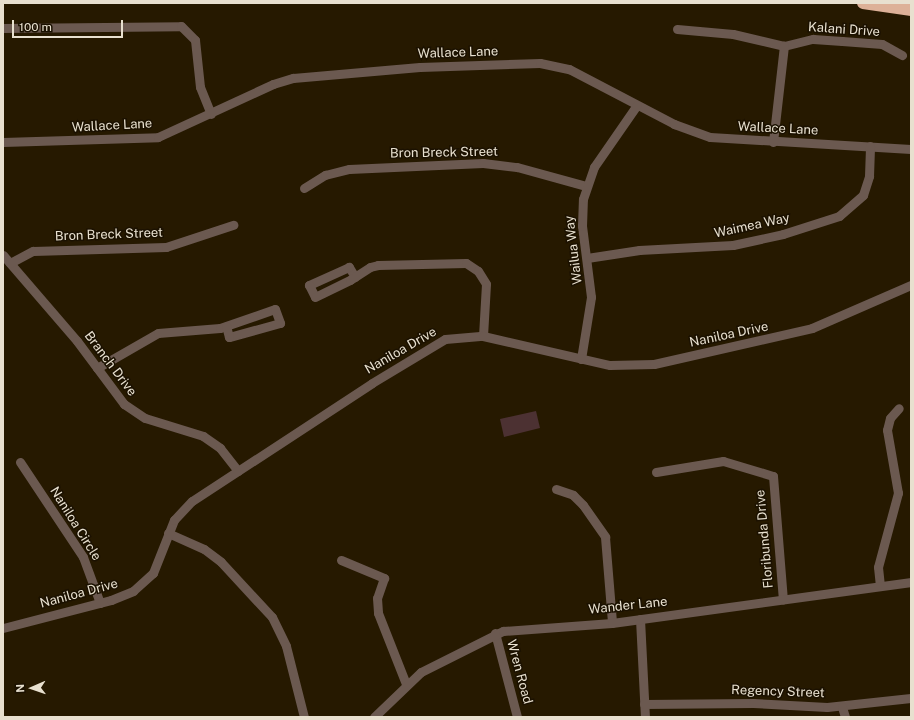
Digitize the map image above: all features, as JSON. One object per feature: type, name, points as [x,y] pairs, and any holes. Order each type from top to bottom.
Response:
[{"type":"highway","points":[[863,3],[911,10]]},
{"type":"street","points":[[3,28],[165,23],[189,32],[197,45],[200,87],[211,114]]},
{"type":"street","points":[[676,29],[733,34],[784,46],[773,142]]},
{"type":"street","name":"Kalani Drive","points":[[784,46],[813,39],[882,44],[902,55]]},
{"type":"street","name":"Wallace Lane","points":[[3,142],[150,139],[178,131],[273,84],[294,78],[420,67],[533,63],[569,69],[637,105],[701,134],[773,142],[911,149]]},
{"type":"street","name":"Wailua Way","points":[[581,359],[591,304],[587,258],[581,219],[586,186],[598,160],[637,105]]},
{"type":"street","name":"Waimea Way","points":[[587,258],[639,250],[733,245],[783,234],[839,216],[863,195],[869,176],[870,146]]},
{"type":"street","name":"Bron Breck Street","points":[[304,188],[325,175],[349,168],[482,163],[517,167],[586,186]]},
{"type":"street","name":"Bron Breck Street","points":[[10,263],[33,251],[166,247],[233,225]]},
{"type":"street","name":"Branch Drive","points":[[3,255],[129,409],[145,418],[203,436],[220,448],[238,471]]},
{"type":"street","points":[[355,277],[349,267],[309,285],[315,297],[355,277],[370,267],[457,261],[473,266],[483,277],[488,292],[483,336]]},
{"type":"street","name":"Naniloa Drive","points":[[3,628],[126,595],[147,580],[159,561],[168,533],[186,506],[430,346],[454,337],[483,336],[581,359],[614,365],[646,365],[774,339],[844,317],[911,284]]},
{"type":"street","points":[[97,368],[158,333],[223,327],[274,309],[280,322],[229,337],[223,327]]},
{"type":"street","points":[[880,586],[878,567],[898,492],[887,430],[890,418],[899,408]]},
{"type":"street","name":"Floribunda Drive","points":[[656,472],[723,461],[773,476],[783,600]]},
{"type":"street","name":"Naniloa Circle","points":[[20,462],[83,557],[100,603]]},
{"type":"street","points":[[556,489],[572,495],[583,505],[605,537],[612,623]]},
{"type":"street","points":[[168,533],[210,553],[272,617],[286,646],[304,717]]},
{"type":"street","points":[[341,560],[384,578],[377,598],[378,613],[406,684]]},
{"type":"street","name":"Wander Lane","points":[[374,717],[406,684],[438,660],[495,633],[520,627],[612,623],[911,582]]},
{"type":"street","points":[[640,619],[645,717]]},
{"type":"street","name":"Wren Road","points":[[495,633],[517,717]]},
{"type":"street","name":"Regency Street","points":[[644,704],[842,707],[911,698]]},
{"type":"street","points":[[842,707],[845,717]]},
{"type":"shaded area","points":[[536,411],[540,428],[504,437],[500,419]]}]
